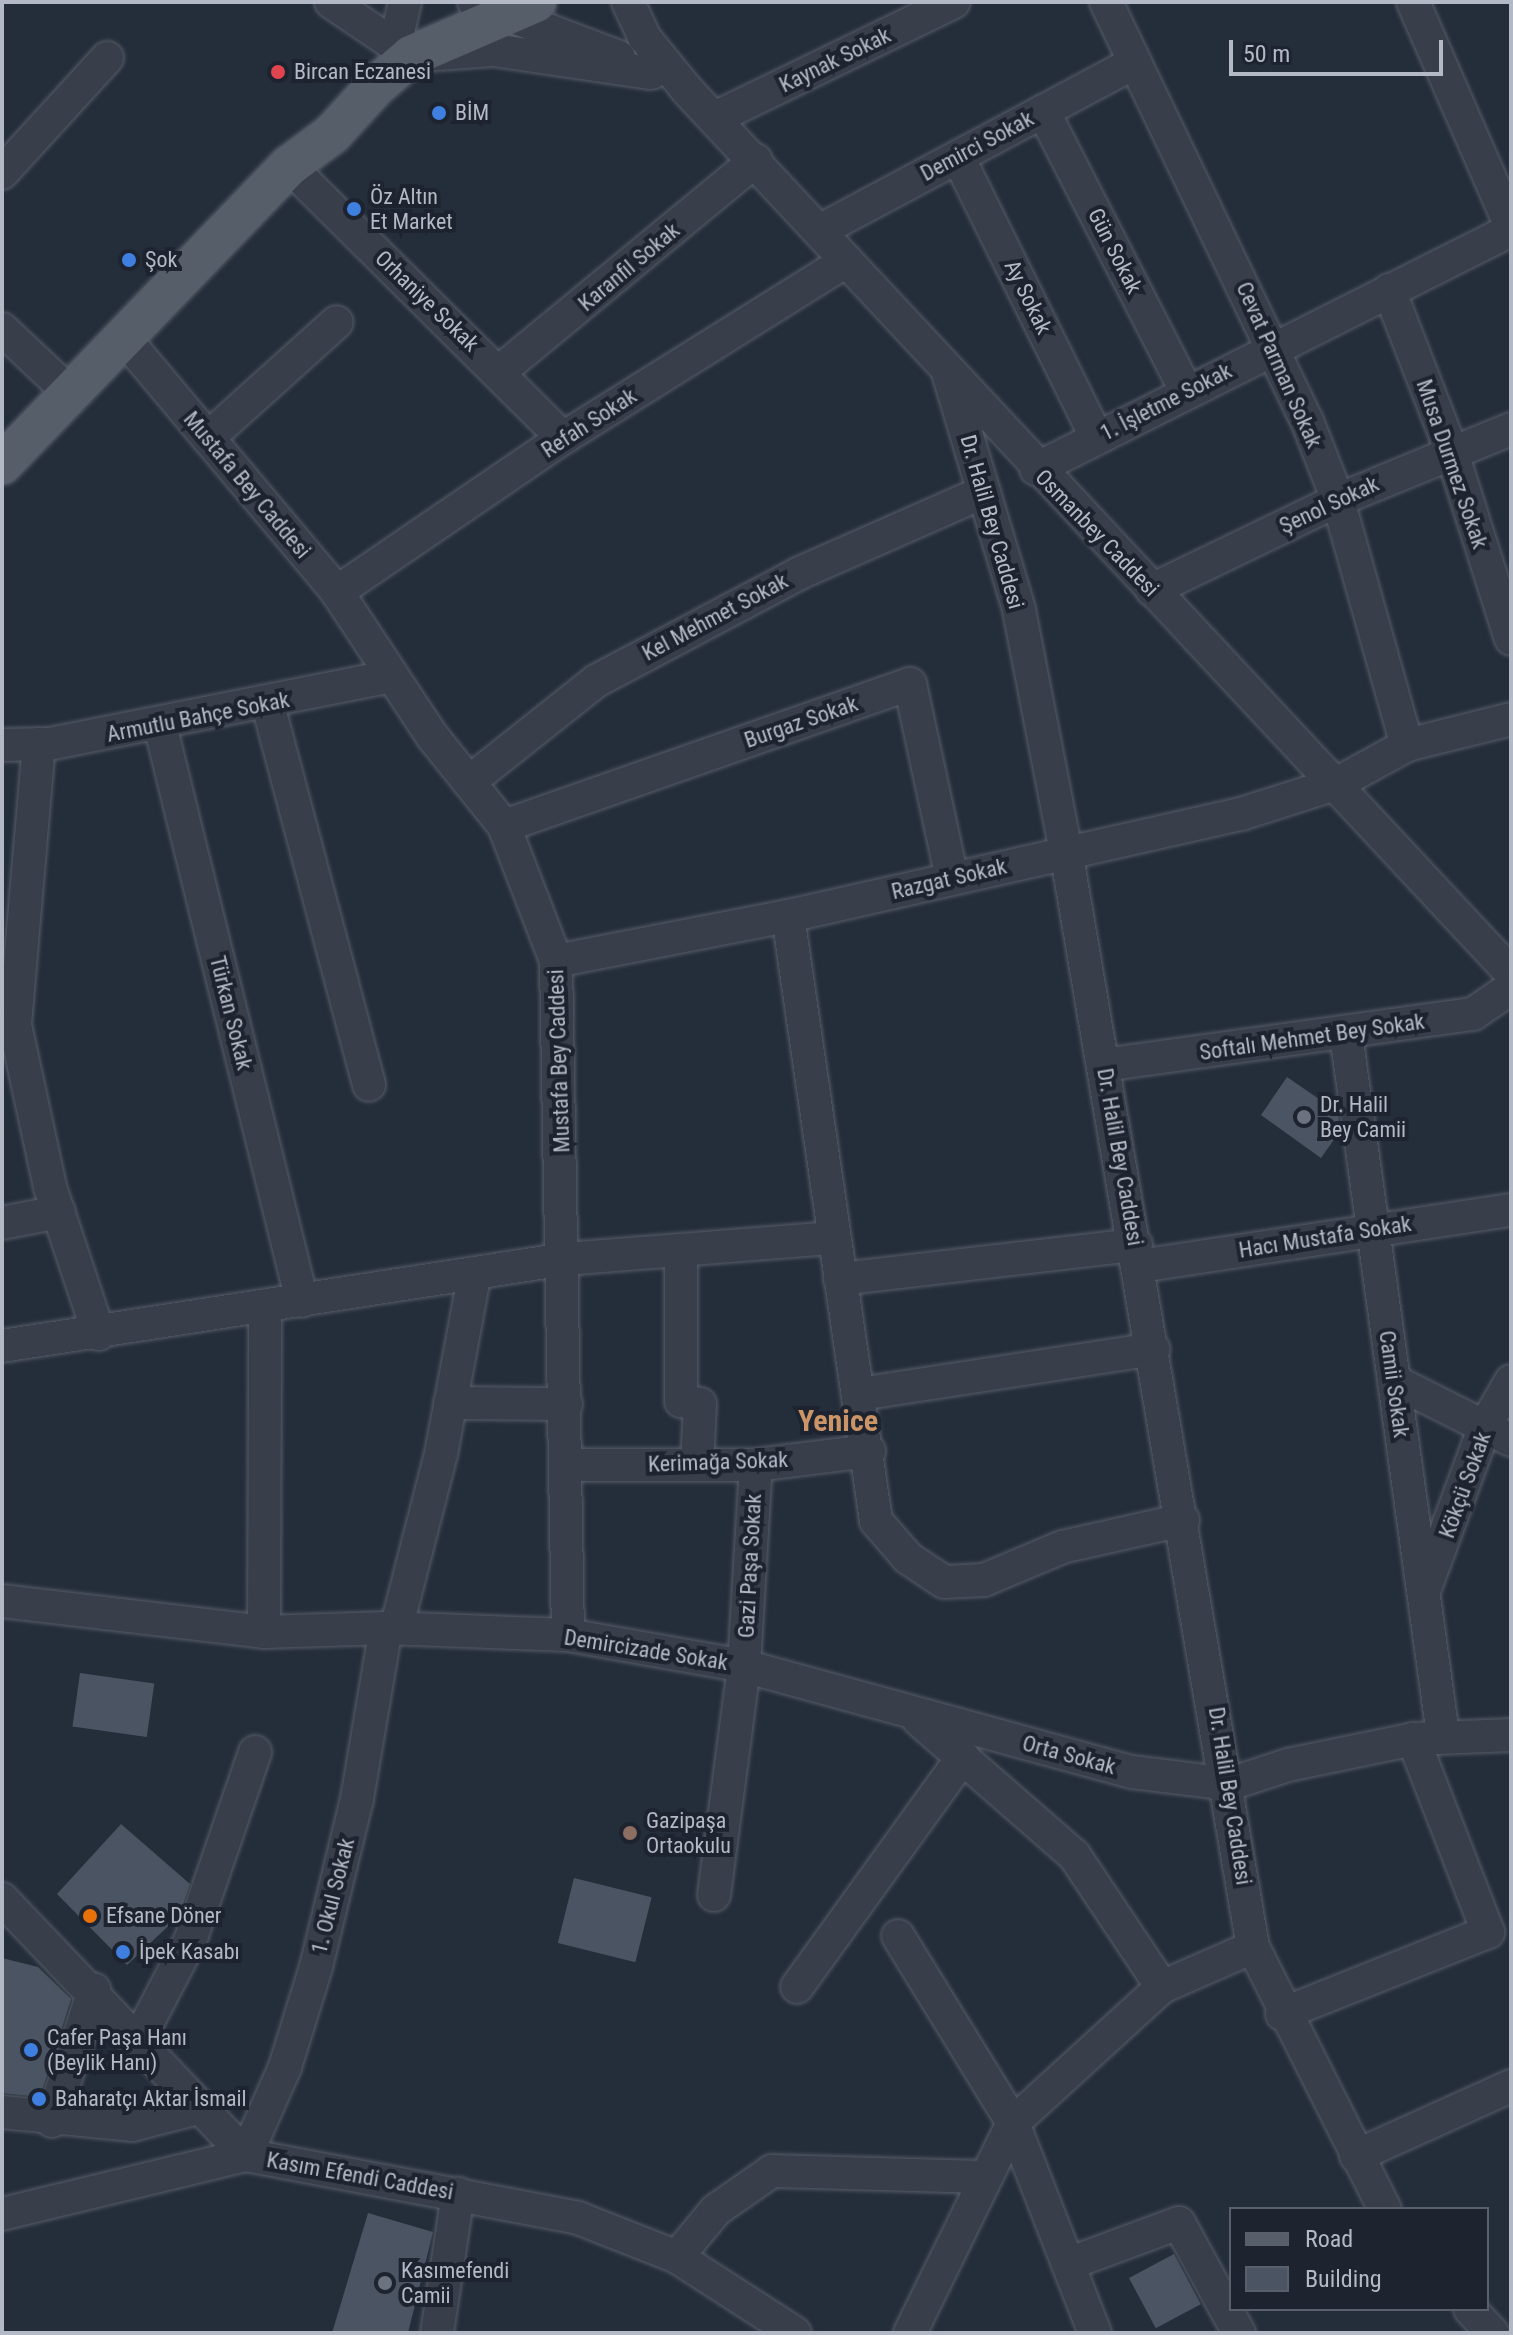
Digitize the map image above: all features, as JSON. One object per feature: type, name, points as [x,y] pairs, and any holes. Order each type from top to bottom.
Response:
[{"type":"main road","points":[[7,462],[289,166],[316,123],[403,51],[491,15]]},
{"type":"street","points":[[331,2],[403,51]]},
{"type":"street","points":[[403,51],[405,2]]},
{"type":"street","points":[[628,2],[644,37],[687,90]]},
{"type":"street","name":"Kaynak Sokak","points":[[717,117],[954,2]]},
{"type":"street","name":"Cevat Parman Sokak","points":[[1106,2],[1273,346],[1338,500],[1407,745]]},
{"type":"street","points":[[1413,2],[1511,228]]},
{"type":"street","points":[[491,15],[651,73],[687,90]]},
{"type":"street","points":[[2,173],[107,58]]},
{"type":"street","name":"Demirci Sokak","points":[[819,231],[1135,62]]},
{"type":"street","name":"Osmanbey Caddesi","points":[[687,90],[717,117],[949,376],[1338,783],[1511,973]]},
{"type":"street","name":"Gün Sokak","points":[[1043,111],[1186,391]]},
{"type":"street","name":"Ay Sokak","points":[[958,157],[1097,438]]},
{"type":"street","name":"Karanfil Sokak","points":[[499,372],[756,160]]},
{"type":"street","name":"Orhaniye Sokak","points":[[289,166],[563,438]]},
{"type":"street","name":"1. İşletme Sokak","points":[[1036,469],[1273,346],[1511,228]]},
{"type":"street","name":"Refah Sokak","points":[[337,592],[563,438],[846,261]]},
{"type":"street","name":"Musa Durmez Sokak","points":[[1389,290],[1451,450],[1511,639]]},
{"type":"street","points":[[208,438],[337,322]]},
{"type":"street","points":[[2,329],[70,393]]},
{"type":"street","name":"Mustafa Bey Caddesi","points":[[125,339],[337,592],[392,676],[504,826],[556,961],[565,1259],[568,1635]]},
{"type":"street","name":"Dr. Halil Bey Caddesi","points":[[949,376],[1019,610],[1066,851],[1230,1784],[1253,1947],[1282,2014],[1384,2207]]},
{"type":"street","name":"Şenol Sokak","points":[[1152,590],[1338,500],[1451,450],[1511,429]]},
{"type":"street","name":"Kel Mehmet Sokak","points":[[469,782],[596,681],[800,573],[984,492]]},
{"type":"street","name":"Armutlu Bahçe Sokak","points":[[2,745],[39,744],[160,725],[268,705],[392,676]]},
{"type":"street","name":"Burgaz Sokak","points":[[504,826],[910,684],[952,878]]},
{"type":"street","points":[[268,705],[369,1085]]},
{"type":"street","name":"Razgat Sokak","points":[[556,961],[788,916],[1241,814],[1338,783],[1407,745],[1511,719]]},
{"type":"street","name":"Türkan Sokak","points":[[160,725],[302,1301]]},
{"type":"street","points":[[39,744],[8,1026],[59,1212],[99,1334]]},
{"type":"street","points":[[788,916],[833,1238],[869,1451],[876,1521],[908,1558],[944,1582],[984,1580],[1062,1547],[1183,1520]]},
{"type":"street","name":"Softalı Mehmet Bey Sokak","points":[[1104,1065],[1346,1034],[1473,1014],[1511,988]]},
{"type":"street","name":"Camii Sokak","points":[[1282,2014],[1488,1932],[1428,1737],[1424,1591],[1346,1034]]},
{"type":"street","name":"Hacı Mustafa Sokak","points":[[840,1279],[1138,1255],[1374,1229],[1511,1210]]},
{"type":"street","points":[[2,1223],[59,1212]]},
{"type":"street","points":[[2,1346],[99,1334],[565,1259],[833,1238]]},
{"type":"street","points":[[681,1250],[681,1401],[700,1404],[697,1465]]},
{"type":"street","name":"1. Okul Sokak","points":[[246,2155],[285,2067],[316,1967],[357,1799],[391,1628],[450,1403],[475,1273]]},
{"type":"street","points":[[264,1632],[265,1307]]},
{"type":"street","points":[[860,1394],[1154,1349]]},
{"type":"street","points":[[1394,1381],[1498,1433]]},
{"type":"street","name":"Kökçü Sokak","points":[[1424,1591],[1498,1433],[1511,1381]]},
{"type":"street","points":[[450,1403],[566,1404]]},
{"type":"street","name":"Kerimağa Sokak","points":[[567,1465],[756,1465],[869,1451]]},
{"type":"street","name":"Gazi Paşa Sokak","points":[[714,1895],[744,1666],[756,1465]]},
{"type":"street","name":"Demircizade Sokak","points":[[2,1601],[264,1632],[391,1628],[568,1635],[744,1666],[911,1713],[1074,1855],[1162,1987]]},
{"type":"street","name":"Orta Sokak","points":[[911,1713],[1132,1772],[1230,1784]]},
{"type":"street","points":[[1230,1784],[1428,1737],[1511,1735]]},
{"type":"street","points":[[140,2037],[190,1941],[255,1752]]},
{"type":"street","points":[[797,1987],[963,1757]]},
{"type":"street","name":"Kasım Efendi Caddesi","points":[[2,1899],[140,2037],[198,2108],[246,2155],[578,2218],[677,2257],[795,2333]]},
{"type":"street","points":[[898,1936],[1013,2123],[1095,2333]]},
{"type":"street","points":[[910,2333],[1013,2123],[1162,1987],[1253,1947]]},
{"type":"street","points":[[52,2121],[94,1990]]},
{"type":"street","points":[[1356,2156],[1511,2086]]},
{"type":"street","points":[[2,2112],[52,2121],[132,2125],[198,2108]]},
{"type":"street","points":[[2,2214],[246,2155]]},
{"type":"street","points":[[677,2257],[716,2210],[772,2171],[985,2177]]},
{"type":"street","points":[[437,2333],[458,2194]]},
{"type":"street","points":[[1068,2264],[1179,2223],[1239,2333]]},
{"type":"street","points":[[1472,2311],[1492,2333]]},
{"type":"building","name":"Dr. Halil Bey Camii","points":[[1287,1077],[1338,1112],[1340,1131],[1321,1158],[1261,1115]]},
{"type":"building","points":[[80,1673],[154,1683],[147,1737],[72,1726]]},
{"type":"building","points":[[121,1824],[190,1884],[179,1916],[127,1965],[57,1894]]},
{"type":"building","points":[[574,1878],[652,1897],[635,1962],[558,1943]]},
{"type":"building","name":"Cafer Paşa Hanı (Beylik Hanı)","points":[[2,1958],[38,1967],[71,1999],[40,2097],[2,2093]]},
{"type":"building","name":"Kasımefendi Camii","points":[[368,2213],[433,2232],[408,2333],[332,2333]]},
{"type":"building","points":[[1174,2254],[1201,2304],[1156,2328],[1129,2278]]},
{"type":"place","name":"Bircan Eczanesi","points":[[278,72]]},
{"type":"place","name":"BİM","points":[[439,113]]},
{"type":"place","name":"Öz Altın Et Market","points":[[354,209]]},
{"type":"place","name":"Şok","points":[[129,260]]},
{"type":"place","name":"Dr. Halil Bey Camii","points":[[1304,1117]]},
{"type":"place","name":"Gazipaşa Ortaokulu","points":[[630,1833]]},
{"type":"place","name":"Efsane Döner","points":[[90,1916]]},
{"type":"place","name":"İpek Kasabı","points":[[123,1952]]},
{"type":"place","name":"Cafer Paşa Hanı (Beylik Hanı)","points":[[31,2050]]},
{"type":"place","name":"Baharatçı Aktar İsmail","points":[[39,2099]]},
{"type":"place","name":"Kasımefendi Camii","points":[[385,2283]]},
{"type":"district","name":"Yenice","points":[[838,1421]]}]
